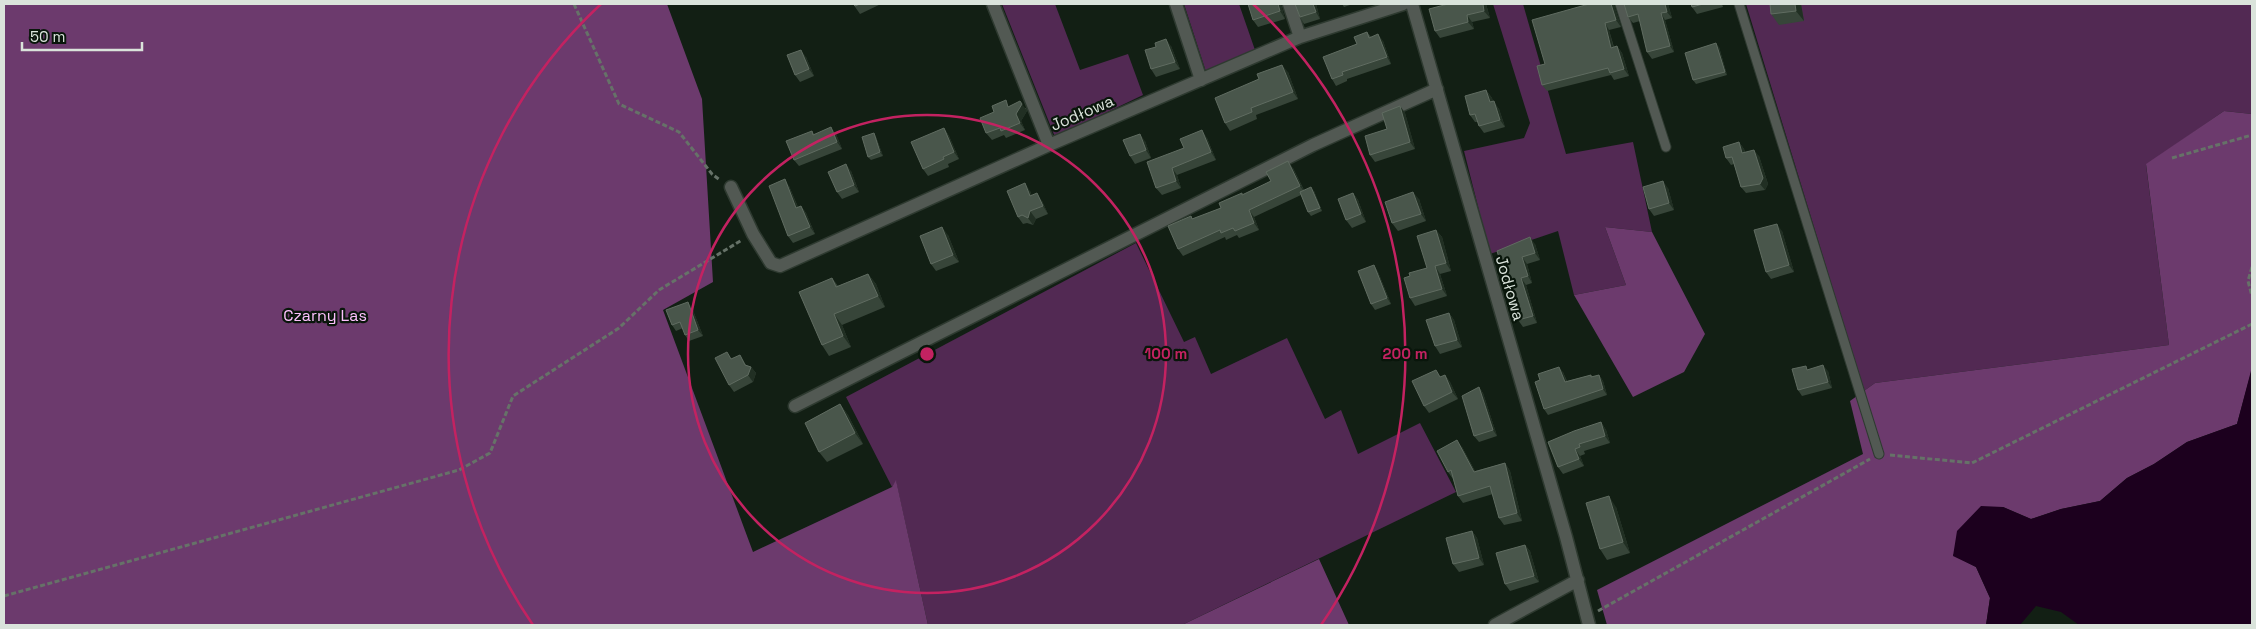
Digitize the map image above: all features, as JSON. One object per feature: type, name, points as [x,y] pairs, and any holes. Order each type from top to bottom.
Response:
[{"type":"street","points":[[994,4],[1049,145]]},
{"type":"street","points":[[1176,4],[1201,80]]},
{"type":"street","points":[[1289,4],[1300,37]]},
{"type":"street","name":"Jodłowa","points":[[753,234],[771,263],[780,266],[1049,145],[1300,37],[1403,4]]},
{"type":"street","name":"Jodłowa","points":[[1412,4],[1438,89],[1498,307],[1578,580],[1588,621]]},
{"type":"street","points":[[795,406],[1313,145],[1438,89]]},
{"type":"street","points":[[731,187],[753,234]]},
{"type":"street","points":[[1495,625],[1578,580]]},
{"type":"lane","points":[[1620,4],[1666,147]]},
{"type":"lane","points":[[1739,4],[1878,454]]},
{"type":"path","points":[[574,4],[619,104],[679,132],[712,174],[731,187]]},
{"type":"path","points":[[2172,158],[2252,135]]},
{"type":"path","points":[[4,596],[458,470],[490,452],[513,396],[619,328],[659,290],[753,234]]},
{"type":"path","points":[[2252,267],[2248,281],[2252,296]]},
{"type":"path","points":[[1588,621],[1878,454],[1972,463],[2252,324]]},
{"type":"shaded area","points":[[1002,4],[1055,4],[1080,70],[1128,54],[1143,95],[1055,137]]},
{"type":"shaded area","points":[[1184,4],[1239,4],[1255,50],[1206,72]]},
{"type":"shaded area","points":[[1493,4],[1523,4],[1566,154],[1633,142],[1652,232],[1605,227],[1626,285],[1574,295],[1558,231],[1490,254],[1464,151],[1524,138],[1530,123]]},
{"type":"shaded area","points":[[1746,4],[2252,4],[2252,114],[2224,111],[2146,165],[2169,345],[1875,383],[1864,391]]},
{"type":"shaded area","points":[[1136,243],[1184,342],[1195,337],[1211,374],[1287,338],[1325,419],[1341,410],[1358,454],[1420,423],[1456,492],[1182,625],[928,625],[896,481],[892,487],[846,397]]},
{"type":"shaded area","points":[[2252,367],[2252,625],[2079,625],[2061,612],[2036,606],[2020,625],[1986,625],[1990,598],[1976,567],[1953,556],[1957,531],[1981,506],[2003,507],[2031,519],[2061,509],[2100,501],[2127,478],[2154,464],[2187,442],[2237,424]]},
{"type":"green space","name":"Czarny Las","points":[[4,4],[667,4],[702,99],[713,282],[663,310],[753,552],[892,487],[896,480],[928,625],[4,625]]},
{"type":"green space","points":[[2224,111],[2252,114],[2252,369],[2237,424],[2187,442],[2154,464],[2127,478],[2100,501],[2061,509],[2031,519],[2003,507],[1953,555],[1976,567],[1990,598],[1986,625],[1607,625],[1597,590],[1863,454],[1850,401],[1875,383],[2169,345],[2146,164]]},
{"type":"green space","points":[[1605,227],[1652,232],[1705,334],[1684,372],[1633,397],[1574,295],[1626,285]]},
{"type":"green space","points":[[1319,559],[1349,625],[1182,625]]},
{"type":"building","points":[[1248,4],[1278,4],[1280,11],[1253,20]]},
{"type":"building","points":[[1295,4],[1313,4],[1316,12],[1300,17]]},
{"type":"building","points":[[1448,4],[1483,4],[1484,11],[1467,15],[1468,22],[1435,31],[1429,9]]},
{"type":"building","points":[[1589,4],[1611,4],[1616,20],[1605,23],[1611,48],[1617,46],[1624,69],[1610,73],[1608,68],[1542,85],[1537,66],[1545,64],[1532,20]]},
{"type":"building","points":[[1624,4],[1665,4],[1667,12],[1661,13],[1670,46],[1647,52],[1638,14],[1628,17]]},
{"type":"building","points":[[1691,4],[1703,4],[1692,7]]},
{"type":"building","points":[[1770,4],[1795,4],[1796,11],[1771,14]]},
{"type":"building","points":[[1367,32],[1369,38],[1378,34],[1387,57],[1342,72],[1343,75],[1332,79],[1323,57],[1357,44],[1354,37]]},
{"type":"building","points":[[1166,39],[1175,62],[1151,69],[1145,50],[1156,47],[1155,43]]},
{"type":"building","points":[[1716,43],[1725,72],[1693,80],[1685,53]]},
{"type":"building","points":[[801,50],[809,69],[795,75],[787,55]]},
{"type":"building","points":[[1282,65],[1293,92],[1251,108],[1252,112],[1225,123],[1215,98],[1259,79],[1257,74]]},
{"type":"building","points":[[1486,90],[1490,102],[1494,101],[1500,120],[1479,126],[1475,114],[1470,115],[1465,96]]},
{"type":"building","points":[[1006,100],[1008,107],[1020,101],[1022,104],[1016,114],[1020,123],[1001,131],[1000,128],[986,133],[980,118],[994,112],[992,106]]},
{"type":"building","points":[[1400,106],[1410,142],[1370,155],[1365,136],[1387,129],[1382,113]]},
{"type":"building","points":[[831,127],[837,142],[794,160],[786,141],[812,131],[813,135]]},
{"type":"building","points":[[944,128],[954,152],[923,169],[911,142]]},
{"type":"building","points":[[1202,130],[1211,152],[1172,168],[1176,181],[1156,188],[1147,162],[1184,148],[1180,139]]},
{"type":"building","points":[[874,133],[880,152],[868,157],[862,137]]},
{"type":"building","points":[[1140,134],[1146,150],[1130,156],[1123,140]]},
{"type":"building","points":[[1739,142],[1742,153],[1754,150],[1763,178],[1760,184],[1741,187],[1732,157],[1726,158],[1723,147]]},
{"type":"building","points":[[1288,161],[1300,186],[1249,210],[1254,223],[1235,231],[1233,228],[1221,233],[1220,230],[1178,249],[1168,226],[1191,216],[1192,219],[1221,208],[1219,203],[1242,193],[1242,195],[1271,181],[1266,172]]},
{"type":"building","points":[[846,164],[854,185],[837,192],[828,172]]},
{"type":"building","points":[[785,179],[796,208],[801,206],[810,227],[788,236],[769,186]]},
{"type":"building","points":[[1663,181],[1669,203],[1649,209],[1643,187]]},
{"type":"building","points":[[1025,183],[1030,196],[1037,193],[1043,206],[1030,211],[1028,218],[1022,215],[1018,217],[1007,191]]},
{"type":"building","points":[[1311,187],[1320,208],[1308,212],[1300,192]]},
{"type":"building","points":[[1413,192],[1421,214],[1392,223],[1385,202]]},
{"type":"building","points":[[1353,193],[1361,214],[1346,220],[1338,199]]},
{"type":"building","points":[[1777,224],[1789,265],[1766,272],[1754,230]]},
{"type":"building","points":[[942,227],[953,255],[931,264],[920,236]]},
{"type":"building","points":[[1436,230],[1446,263],[1435,266],[1442,289],[1410,298],[1404,278],[1410,276],[1409,273],[1427,268],[1417,236]]},
{"type":"building","points":[[1530,237],[1535,253],[1522,257],[1528,276],[1521,278],[1533,316],[1518,320],[1497,251]]},
{"type":"building","points":[[1374,265],[1387,298],[1371,304],[1358,271]]},
{"type":"building","points":[[868,274],[878,296],[834,314],[843,336],[822,345],[799,292],[832,278],[836,287]]},
{"type":"building","points":[[688,302],[698,330],[685,335],[680,322],[672,325],[666,310]]},
{"type":"building","points":[[1449,313],[1457,340],[1435,346],[1426,320]]},
{"type":"building","points":[[727,352],[731,359],[740,355],[745,365],[751,367],[748,375],[729,385],[715,358]]},
{"type":"building","points":[[1823,365],[1828,382],[1798,390],[1792,369],[1806,366],[1807,370]]},
{"type":"building","points":[[1559,367],[1565,382],[1591,375],[1591,377],[1599,375],[1603,389],[1544,409],[1535,382],[1540,380],[1538,374]]},
{"type":"building","points":[[1436,370],[1440,377],[1445,375],[1452,392],[1424,406],[1412,381]]},
{"type":"building","points":[[1479,387],[1493,430],[1474,436],[1462,396]]},
{"type":"building","points":[[840,404],[855,433],[819,452],[805,423]]},
{"type":"building","points":[[1601,422],[1605,436],[1579,444],[1580,447],[1575,449],[1579,459],[1558,467],[1548,442]]},
{"type":"building","points":[[1457,440],[1474,472],[1505,463],[1517,513],[1499,518],[1490,486],[1458,496],[1451,470],[1448,472],[1437,451]]},
{"type":"building","points":[[1609,496],[1623,542],[1600,549],[1586,503]]},
{"type":"building","points":[[1472,531],[1479,558],[1453,564],[1446,538]]},
{"type":"building","points":[[1525,545],[1534,576],[1505,584],[1496,553]]}]
